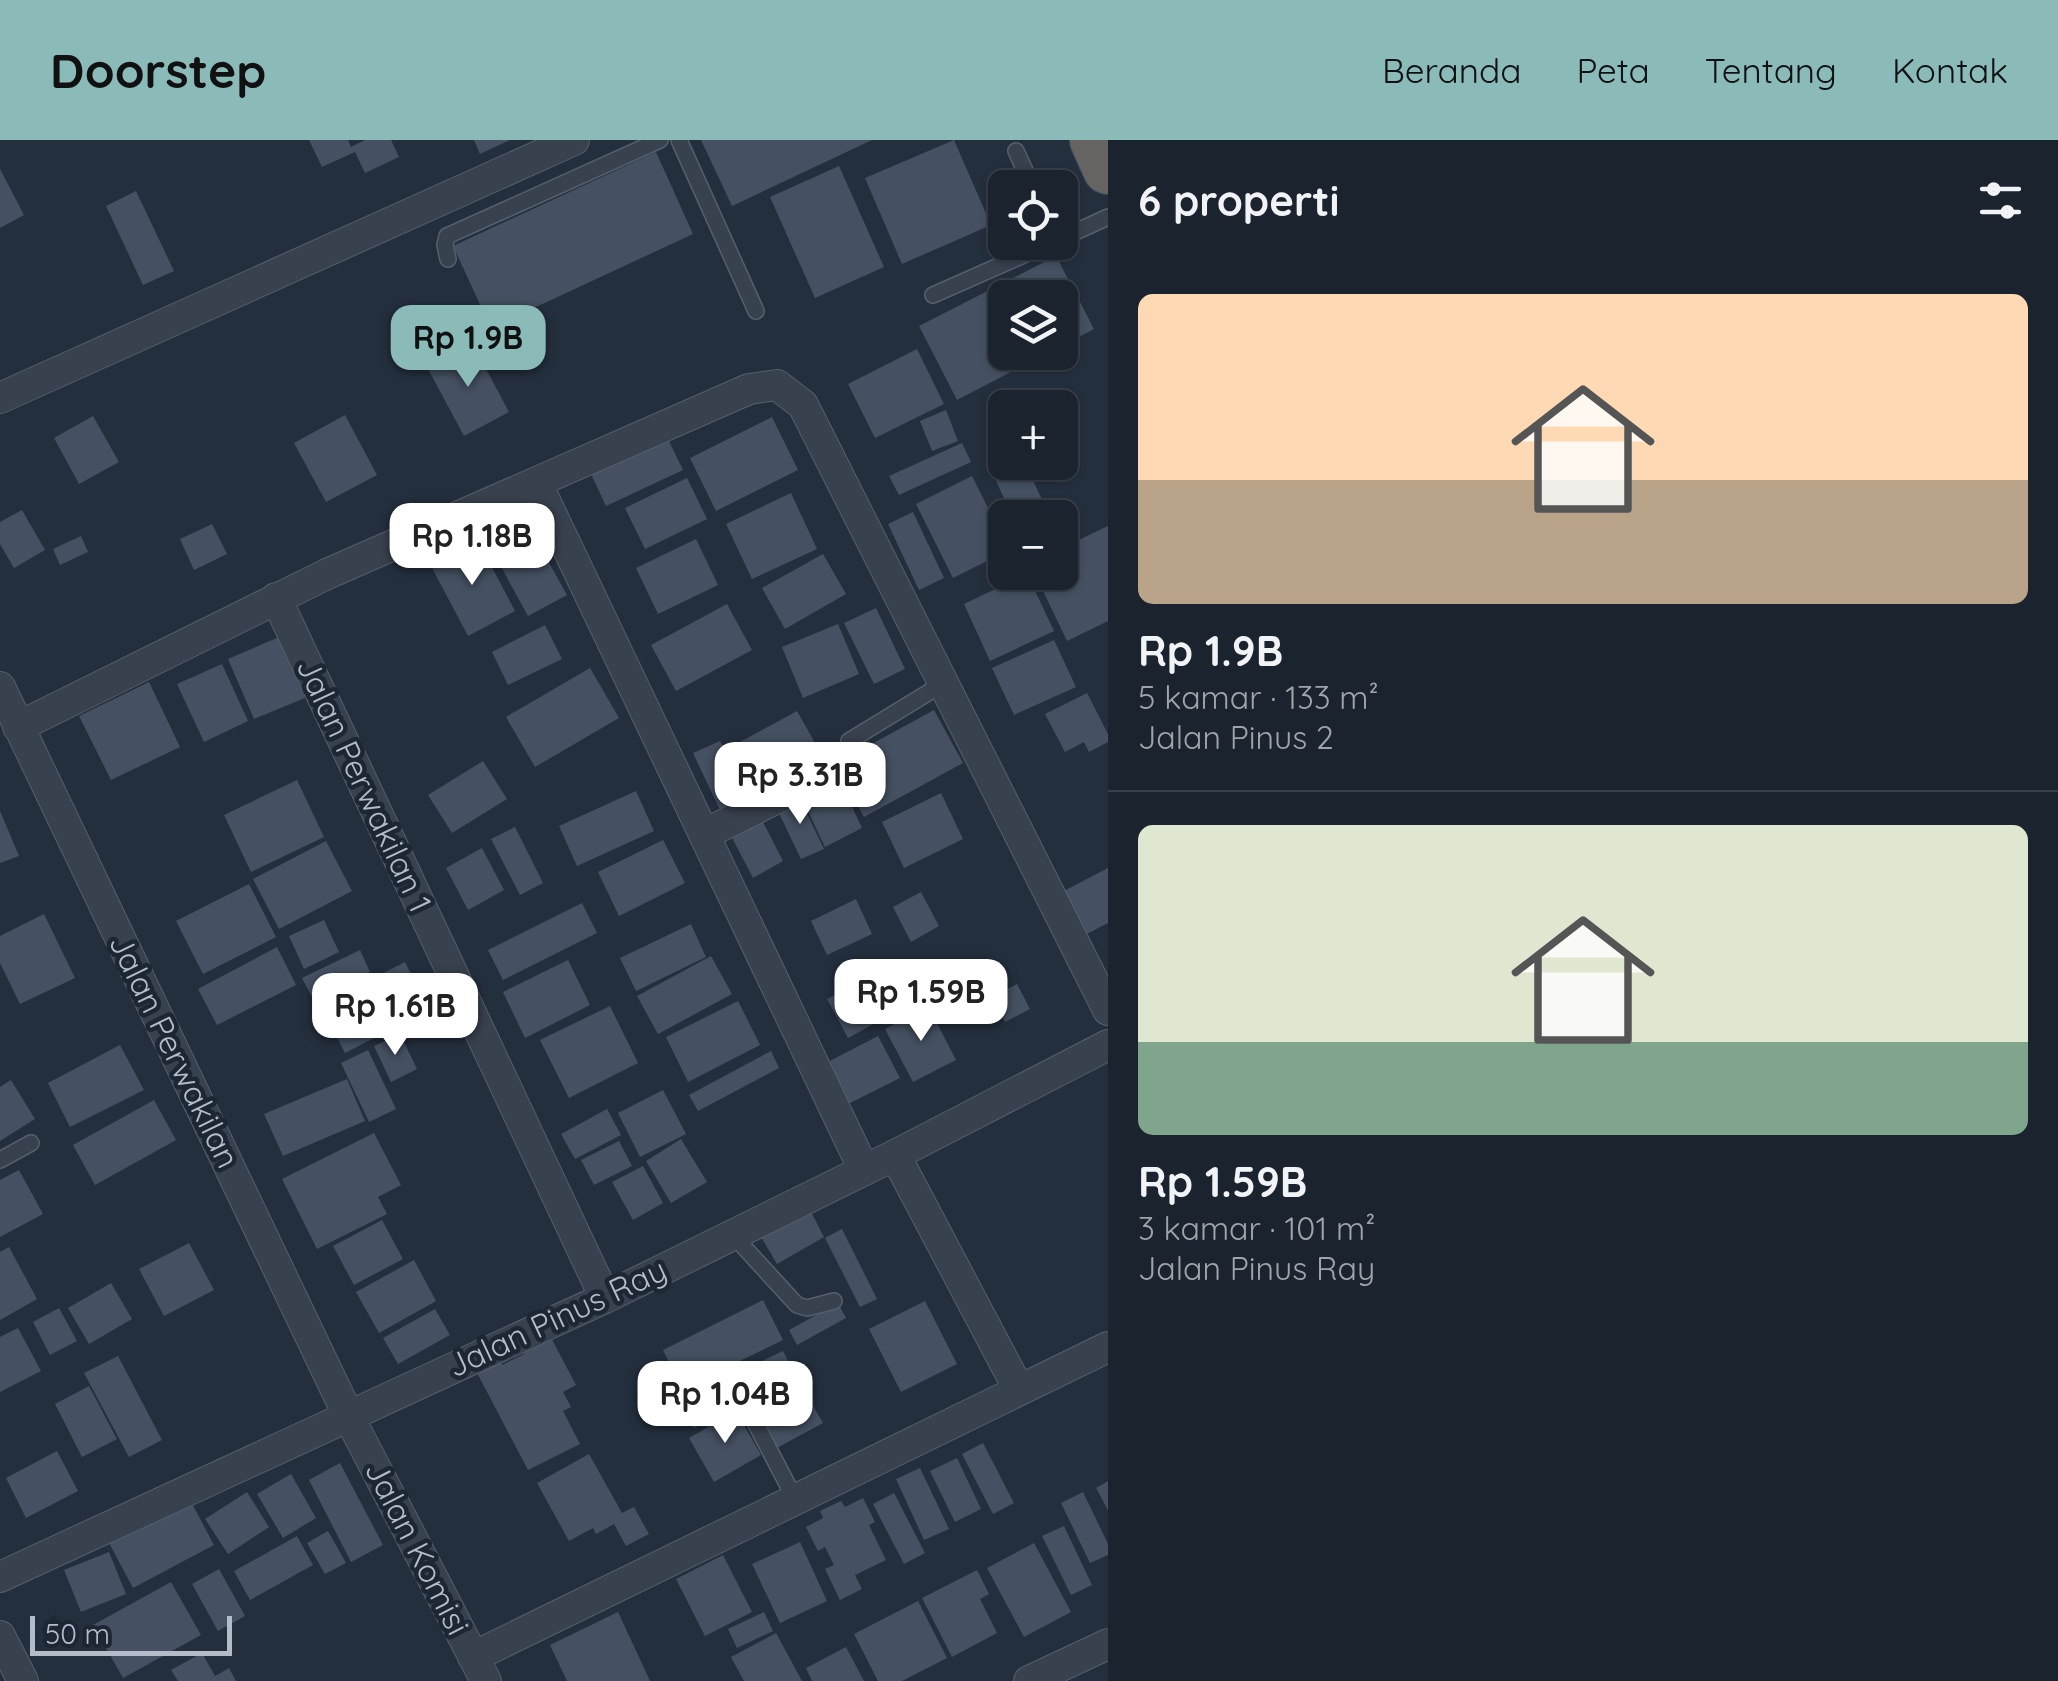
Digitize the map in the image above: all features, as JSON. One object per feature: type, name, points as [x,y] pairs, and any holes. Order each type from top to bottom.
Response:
[{"type":"highway","points":[[1095,140],[1108,168]]},
{"type":"street","points":[[0,398],[574,140]]},
{"type":"street","points":[[18,727],[276,598],[749,389],[776,385],[804,405],[1108,1010]]},
{"type":"street","points":[[537,484],[864,1170]]},
{"type":"street","name":"Jalan Perwakilan 1","points":[[276,598],[605,1298]]},
{"type":"street","name":"Jalan Perwakilan","points":[[0,686],[348,1416]]},
{"type":"street","points":[[705,834],[832,772]]},
{"type":"street","name":"Jalan Pinus Ray","points":[[0,1577],[605,1298],[1108,1045]]},
{"type":"street","points":[[895,1155],[1019,1390]]},
{"type":"street","points":[[479,1669],[795,1499],[1108,1346]]},
{"type":"street","name":"Jalan Komisi","points":[[348,1416],[479,1669]]},
{"type":"street","points":[[0,1636],[22,1681]]},
{"type":"street","points":[[1029,1681],[1108,1644]]},
{"type":"lane","points":[[448,259],[444,245],[447,236],[660,140]]},
{"type":"lane","points":[[679,140],[756,311]]},
{"type":"lane","points":[[1016,151],[1025,170]]},
{"type":"lane","points":[[1078,231],[1108,217]]},
{"type":"lane","points":[[933,295],[1012,260]]},
{"type":"lane","points":[[849,741],[944,683]]},
{"type":"lane","points":[[0,1160],[31,1143]]},
{"type":"lane","points":[[731,1233],[797,1306],[808,1308],[834,1300]]},
{"type":"lane","points":[[734,1382],[795,1499]]},
{"type":"building","points":[[309,140],[348,140],[351,147],[365,140],[391,140],[399,157],[365,173],[355,152],[322,167]]},
{"type":"building","points":[[474,140],[510,140],[480,154]]},
{"type":"building","points":[[701,140],[872,140],[732,206]]},
{"type":"building","points":[[954,140],[988,218],[988,226],[902,264],[865,178]]},
{"type":"building","points":[[656,152],[693,234],[491,328],[453,246]]},
{"type":"building","points":[[839,166],[884,267],[815,298],[770,197]]},
{"type":"building","points":[[0,169],[24,215],[0,228]]},
{"type":"building","points":[[136,191],[174,271],[143,285],[106,206]]},
{"type":"building","points":[[1048,260],[1058,260],[1068,280],[1009,280]]},
{"type":"building","points":[[988,291],[988,370],[1014,370],[957,400],[919,326]]},
{"type":"building","points":[[1078,298],[1094,329],[1078,337]]},
{"type":"building","points":[[472,343],[509,412],[464,436],[427,367]]},
{"type":"building","points":[[917,349],[944,404],[875,438],[848,384]]},
{"type":"building","points":[[946,410],[958,441],[932,451],[920,421]]},
{"type":"building","points":[[345,415],[377,475],[326,502],[294,443]]},
{"type":"building","points":[[93,416],[119,462],[79,484],[54,438]]},
{"type":"building","points":[[772,417],[798,470],[716,511],[690,458]]},
{"type":"building","points":[[667,437],[683,470],[606,506],[591,474]]},
{"type":"building","points":[[962,443],[971,462],[899,495],[889,476]]},
{"type":"building","points":[[972,476],[988,508],[988,560],[953,578],[916,504]]},
{"type":"building","points":[[687,478],[707,519],[645,549],[625,508]]},
{"type":"building","points":[[996,480],[1033,480],[1042,500],[1005,500]]},
{"type":"building","points":[[791,493],[817,549],[752,579],[726,524]]},
{"type":"building","points":[[519,509],[567,595],[528,616],[481,530]]},
{"type":"building","points":[[22,510],[45,550],[14,568],[0,544],[0,522]]},
{"type":"building","points":[[913,512],[944,578],[919,590],[888,524]]},
{"type":"building","points":[[212,524],[227,554],[194,570],[180,539]]},
{"type":"building","points":[[1108,526],[1108,621],[1067,641],[1043,590],[1078,590],[1078,540]]},
{"type":"building","points":[[81,536],[88,552],[60,565],[53,549]]},
{"type":"building","points":[[477,539],[515,611],[468,636],[430,564]]},
{"type":"building","points":[[696,539],[718,585],[658,614],[636,568]]},
{"type":"building","points":[[823,554],[846,594],[785,629],[762,588]]},
{"type":"building","points":[[993,590],[1035,590],[1054,631],[990,661],[964,604]]},
{"type":"building","points":[[727,604],[752,650],[676,691],[651,645]]},
{"type":"building","points":[[876,608],[905,669],[874,684],[844,623]]},
{"type":"building","points":[[838,624],[859,674],[803,698],[782,647]]},
{"type":"building","points":[[545,625],[562,659],[508,685],[492,652]]},
{"type":"building","points":[[279,637],[305,698],[254,719],[228,659]]},
{"type":"building","points":[[1054,640],[1076,687],[1014,715],[992,668]]},
{"type":"building","points":[[222,664],[248,721],[204,742],[177,684]]},
{"type":"building","points":[[590,668],[619,718],[535,767],[506,717]]},
{"type":"building","points":[[149,682],[180,747],[111,780],[79,716]]},
{"type":"building","points":[[1087,693],[1108,734],[1108,742],[1089,752],[1084,742],[1065,752],[1045,714]]},
{"type":"building","points":[[934,710],[963,763],[864,817],[835,764]]},
{"type":"building","points":[[797,711],[823,757],[755,795],[729,748]]},
{"type":"building","points":[[720,741],[747,798],[720,810],[693,753]]},
{"type":"building","points":[[483,761],[507,799],[452,833],[428,795]]},
{"type":"building","points":[[297,780],[324,837],[251,872],[224,815]]},
{"type":"building","points":[[840,781],[862,828],[825,847],[802,799]]},
{"type":"building","points":[[636,791],[654,831],[577,866],[559,826]]},
{"type":"building","points":[[941,793],[963,839],[904,868],[882,822]]},
{"type":"building","points":[[798,795],[824,849],[801,859],[775,805]]},
{"type":"building","points":[[0,811],[19,856],[0,863]]},
{"type":"building","points":[[759,814],[783,861],[753,878],[728,830]]},
{"type":"building","points":[[515,827],[543,883],[520,895],[491,839]]},
{"type":"building","points":[[663,840],[685,883],[619,916],[598,872]]},
{"type":"building","points":[[326,841],[352,891],[279,929],[253,879]]},
{"type":"building","points":[[482,848],[504,890],[468,910],[446,868]]},
{"type":"building","points":[[1108,868],[1108,923],[1081,937],[1058,894]]},
{"type":"building","points":[[249,884],[276,937],[203,974],[176,921]]},
{"type":"building","points":[[921,892],[939,926],[911,942],[893,907]]},
{"type":"building","points":[[856,899],[872,934],[827,955],[811,921]]},
{"type":"building","points":[[582,903],[597,933],[503,980],[488,950]]},
{"type":"building","points":[[44,914],[75,978],[20,1004],[0,963],[0,936]]},
{"type":"building","points":[[324,920],[339,952],[304,969],[289,936]]},
{"type":"building","points":[[691,924],[706,957],[636,991],[620,958]]},
{"type":"building","points":[[277,947],[296,985],[217,1025],[198,989]]},
{"type":"building","points":[[360,950],[370,972],[313,999],[302,978]]},
{"type":"building","points":[[711,956],[732,994],[658,1034],[637,996]]},
{"type":"building","points":[[568,960],[590,1005],[525,1038],[503,992]]},
{"type":"building","points":[[405,962],[429,1010],[345,1053],[321,1005]]},
{"type":"building","points":[[891,965],[912,1003],[848,1038],[827,999]]},
{"type":"building","points":[[1017,984],[1030,1009],[1005,1022],[992,997]]},
{"type":"building","points":[[738,1001],[760,1045],[688,1082],[666,1037]]},
{"type":"building","points":[[610,1006],[638,1063],[569,1098],[540,1040]]},
{"type":"building","points":[[928,1006],[956,1060],[913,1082],[885,1029]]},
{"type":"building","points":[[400,1034],[417,1069],[391,1082],[374,1046]]},
{"type":"building","points":[[878,1036],[900,1078],[846,1105],[824,1064]]},
{"type":"building","points":[[120,1045],[144,1090],[70,1127],[48,1083]]},
{"type":"building","points":[[368,1050],[396,1109],[369,1122],[341,1063]]},
{"type":"building","points":[[771,1051],[779,1068],[698,1111],[689,1095]]},
{"type":"building","points":[[347,1079],[365,1121],[283,1156],[264,1114]]},
{"type":"building","points":[[11,1080],[35,1119],[0,1141],[0,1087]]},
{"type":"building","points":[[663,1090],[686,1134],[640,1157],[618,1113]]},
{"type":"building","points":[[154,1100],[176,1140],[95,1185],[73,1145]]},
{"type":"building","points":[[607,1109],[621,1135],[575,1159],[561,1134]]},
{"type":"building","points":[[374,1133],[401,1185],[378,1197],[387,1214],[317,1249],[282,1179]]},
{"type":"building","points":[[681,1139],[707,1182],[671,1203],[646,1161]]},
{"type":"building","points":[[619,1141],[632,1166],[594,1185],[581,1160]]},
{"type":"building","points":[[643,1166],[663,1203],[633,1220],[612,1182]]},
{"type":"building","points":[[19,1170],[43,1214],[0,1237],[0,1180]]},
{"type":"building","points":[[809,1208],[824,1237],[777,1264],[760,1235]]},
{"type":"building","points":[[382,1220],[403,1259],[354,1285],[333,1246]]},
{"type":"building","points":[[842,1229],[877,1299],[860,1307],[825,1238]]},
{"type":"building","points":[[189,1243],[214,1290],[164,1316],[139,1269]]},
{"type":"building","points":[[9,1247],[37,1299],[0,1320],[0,1252]]},
{"type":"building","points":[[414,1260],[436,1301],[379,1333],[356,1292]]},
{"type":"building","points":[[111,1283],[132,1319],[89,1344],[68,1308]]},
{"type":"building","points":[[763,1300],[783,1340],[682,1389],[663,1350]]},
{"type":"building","points":[[925,1301],[957,1364],[901,1392],[869,1329]]},
{"type":"building","points":[[838,1303],[846,1318],[797,1345],[789,1330]]},
{"type":"building","points":[[59,1308],[77,1341],[50,1355],[33,1322]]},
{"type":"building","points":[[435,1309],[450,1335],[398,1364],[383,1338]]},
{"type":"building","points":[[18,1328],[41,1371],[0,1392],[0,1337]]},
{"type":"building","points":[[548,1332],[576,1385],[563,1392],[571,1407],[563,1411],[580,1444],[528,1470],[475,1369],[498,1357],[502,1365],[524,1354],[520,1346]]},
{"type":"building","points":[[783,1351],[799,1383],[771,1396],[756,1364]]},
{"type":"building","points":[[118,1356],[162,1440],[129,1457],[84,1373]]},
{"type":"building","points":[[702,1382],[720,1414],[694,1428],[676,1396]]},
{"type":"building","points":[[801,1385],[823,1423],[775,1449],[754,1411]]},
{"type":"building","points":[[89,1386],[117,1439],[82,1457],[55,1404]]},
{"type":"building","points":[[736,1411],[761,1455],[714,1482],[689,1438]]},
{"type":"building","points":[[983,1443],[1014,1503],[993,1514],[962,1454]]},
{"type":"building","points":[[57,1451],[78,1491],[26,1518],[6,1478]]},
{"type":"building","points":[[589,1454],[622,1513],[634,1507],[649,1534],[626,1546],[614,1524],[596,1534],[593,1528],[569,1541],[537,1483]]},
{"type":"building","points":[[957,1458],[981,1509],[955,1522],[930,1471]]},
{"type":"building","points":[[340,1463],[383,1545],[351,1562],[309,1480]]},
{"type":"building","points":[[920,1468],[949,1529],[924,1540],[896,1479]]},
{"type":"building","points":[[291,1474],[316,1518],[283,1538],[257,1494]]},
{"type":"building","points":[[1108,1481],[1108,1510],[1096,1488]]},
{"type":"building","points":[[247,1492],[269,1527],[228,1554],[205,1519]]},
{"type":"building","points":[[1083,1492],[1108,1544],[1108,1555],[1090,1563],[1061,1503]]},
{"type":"building","points":[[894,1493],[925,1553],[904,1564],[873,1504]]},
{"type":"building","points":[[189,1498],[214,1545],[133,1588],[108,1541]]},
{"type":"building","points":[[863,1498],[875,1522],[869,1525],[886,1560],[855,1575],[862,1589],[840,1600],[825,1569],[834,1565],[825,1547],[818,1551],[806,1527],[823,1518],[820,1511],[841,1501],[845,1507]]},
{"type":"building","points":[[1064,1526],[1092,1585],[1071,1595],[1042,1536]]},
{"type":"building","points":[[328,1531],[346,1563],[325,1574],[307,1543]]},
{"type":"building","points":[[297,1536],[313,1565],[250,1600],[234,1571]]},
{"type":"building","points":[[800,1542],[827,1601],[780,1623],[752,1564]]},
{"type":"building","points":[[1034,1543],[1071,1612],[1024,1637],[987,1568]]},
{"type":"building","points":[[109,1552],[126,1594],[81,1612],[64,1570]]},
{"type":"building","points":[[723,1555],[752,1612],[705,1636],[676,1579]]},
{"type":"building","points":[[219,1569],[245,1616],[218,1631],[192,1584]]},
{"type":"building","points":[[977,1570],[989,1594],[980,1599],[997,1633],[952,1657],[922,1598]]},
{"type":"building","points":[[171,1582],[201,1635],[123,1678],[93,1625]]},
{"type":"building","points":[[918,1601],[947,1658],[902,1681],[878,1681],[854,1634]]},
{"type":"building","points":[[618,1612],[650,1681],[567,1681],[550,1645]]},
{"type":"building","points":[[764,1612],[773,1631],[737,1648],[728,1629]]},
{"type":"building","points":[[776,1633],[802,1681],[744,1681],[731,1657]]},
{"type":"building","points":[[846,1647],[864,1681],[812,1681],[806,1668]]},
{"type":"building","points":[[202,1653],[215,1676],[229,1668],[236,1681],[178,1681],[171,1670]]}]
